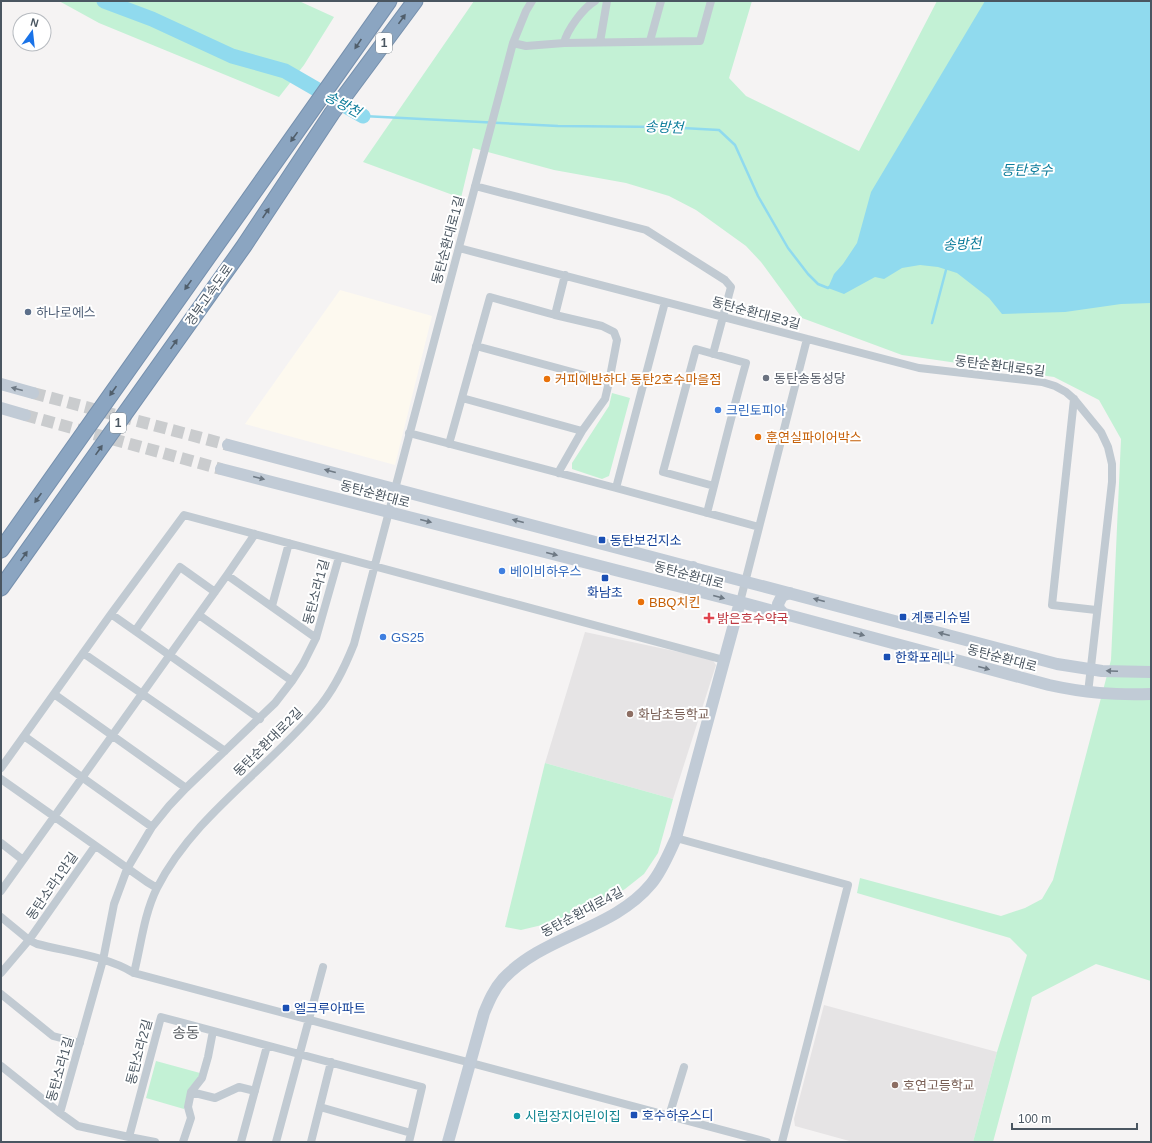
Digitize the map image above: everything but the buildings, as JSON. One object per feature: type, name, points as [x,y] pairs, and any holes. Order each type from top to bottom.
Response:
[{"type":"highway","name":"경부고속도로","points":[[1,550],[389,1]]},
{"type":"highway","name":"경부고속도로","points":[[1,588],[244,246],[332,114],[415,1]]},
{"type":"main road","points":[[1,384],[33,393]]},
{"type":"main road","points":[[1,408],[25,415]]},
{"type":"main road","name":"동탄순환대로","points":[[228,444],[746,580],[1057,664],[1113,671],[1151,672]]},
{"type":"main road","name":"동탄순환대로","points":[[221,468],[740,602],[1049,685],[1088,693],[1108,695],[1151,694]]},
{"type":"main road","points":[[617,571],[649,574],[694,584],[697,577],[693,567]]},
{"type":"main road","points":[[784,614],[779,609],[778,604],[782,596],[790,592]]},
{"type":"main road","name":"동탄순환대로4길","points":[[448,1142],[484,1013],[492,994],[503,980],[520,963],[537,952],[617,912],[636,899],[652,884],[664,863],[676,838],[740,602]]},
{"type":"street","name":"동탄순환대로1길","points":[[388,512],[513,43],[526,11],[532,1]]},
{"type":"street","points":[[564,43],[566,34],[589,5],[595,1]]},
{"type":"street","points":[[600,42],[607,1]]},
{"type":"street","points":[[650,41],[661,1]]},
{"type":"street","points":[[513,43],[526,46],[564,43],[700,40],[711,1]]},
{"type":"street","points":[[475,186],[646,230],[725,280],[731,287],[714,354]]},
{"type":"street","name":"동탄순환대로3길","points":[[459,248],[807,339],[740,602]]},
{"type":"street","points":[[555,315],[565,275]]},
{"type":"street","points":[[449,444],[490,297],[602,326],[614,332],[617,340],[605,399],[582,431],[558,472]]},
{"type":"street","points":[[616,488],[665,302]]},
{"type":"street","name":"동탄순환대로5길","points":[[807,339],[919,368],[1042,382],[1055,386],[1066,392],[1074,399],[1101,432],[1108,447],[1112,464],[1112,482],[1096,610],[1088,693]]},
{"type":"street","points":[[476,346],[609,382]]},
{"type":"street","points":[[707,513],[746,363],[696,349],[663,472],[714,486]]},
{"type":"street","points":[[462,398],[582,431]]},
{"type":"street","points":[[1074,399],[1052,605],[1096,610]]},
{"type":"street","points":[[409,433],[759,527]]},
{"type":"street","name":"동탄순환대로2길","points":[[134,973],[149,908],[157,888],[176,859],[198,829],[316,712],[342,675],[354,644],[388,512]]},
{"type":"street","name":"동탄소라1길","points":[[1,768],[184,515],[339,557],[316,638],[303,664],[292,681],[260,719],[186,788],[152,827],[128,869],[114,904],[103,960],[60,1113],[1,1066]]},
{"type":"street","points":[[1,891],[199,615],[255,534]]},
{"type":"street","points":[[272,606],[289,543]]},
{"type":"street","points":[[339,557],[724,660]]},
{"type":"street","points":[[134,631],[180,567],[215,592]]},
{"type":"street","points":[[227,575],[316,638]]},
{"type":"street","points":[[111,614],[260,719]]},
{"type":"street","points":[[199,615],[292,681]]},
{"type":"street","points":[[83,653],[225,751]]},
{"type":"street","points":[[54,694],[186,788]]},
{"type":"street","points":[[24,736],[152,827]]},
{"type":"street","name":"동탄소라1안길","points":[[1,779],[157,888]]},
{"type":"street","points":[[676,838],[848,885],[782,1142]]},
{"type":"street","points":[[1,843],[23,860]]},
{"type":"street","name":"동탄소라1안길","points":[[1,973],[29,940],[95,846]]},
{"type":"street","name":"동탄소라1안길","points":[[1,917],[29,940],[37,944],[103,960]]},
{"type":"street","points":[[103,960],[123,966],[134,973],[767,1142]]},
{"type":"street","points":[[276,1142],[323,967]]},
{"type":"street","points":[[1,994],[53,1036],[80,1043]]},
{"type":"street","name":"동탄소라2길","points":[[129,1137],[161,1017],[422,1087],[409,1142]]},
{"type":"street","points":[[183,1142],[191,1118],[188,1107],[191,1092],[202,1078],[208,1057],[212,1031]]},
{"type":"street","points":[[241,1142],[267,1046]]},
{"type":"street","points":[[311,1142],[331,1062]]},
{"type":"street","points":[[668,1116],[684,1067]]},
{"type":"street","points":[[191,1092],[215,1098],[239,1087],[255,1091]]},
{"type":"street","points":[[320,1108],[411,1133]]},
{"type":"street","points":[[60,1113],[78,1126],[155,1142]]},
{"type":"shaded area","points":[[340,290],[432,316],[395,465],[245,424]]},
{"type":"shaded area","name":"화남초등학교","points":[[585,632],[712,659],[716,665],[673,799],[545,763]]},
{"type":"shaded area","name":"호연고등학교","points":[[824,1005],[997,1052],[973,1142],[853,1142],[795,1126],[794,1119]]},
{"type":"green space","points":[[59,1],[299,1],[334,17],[304,65],[279,97],[99,23]]},
{"type":"green space","points":[[474,1],[752,1],[729,78],[746,96],[859,151],[937,1],[1151,1],[1151,981],[1096,964],[1032,997],[993,1142],[973,1142],[997,1052],[1027,955],[1010,938],[857,893],[860,878],[1001,916],[1025,908],[1042,899],[1053,880],[1111,660],[1121,439],[1099,400],[1054,377],[902,355],[802,318],[761,262],[746,246],[696,210],[669,196],[626,183],[554,170],[473,148],[461,198],[363,162]]},
{"type":"green space","points":[[612,393],[630,398],[609,476],[602,479],[572,469],[572,463],[609,406]]},
{"type":"green space","points":[[545,763],[673,799],[658,853],[644,874],[625,889],[580,916],[521,930],[505,927]]},
{"type":"green space","points":[[156,1061],[200,1073],[199,1077],[190,1087],[184,1109],[146,1098]]},
{"type":"water","name":"동탄호수","points":[[985,1],[1151,1],[1151,303],[1121,304],[1065,312],[1002,314],[989,298],[957,273],[938,267],[920,265],[902,268],[884,279],[875,277],[844,294],[828,288],[834,274],[843,264],[857,243],[871,192]]},
{"type":"waterway","name":"송방천","points":[[104,1],[152,19],[232,56],[285,71],[363,116]]},
{"type":"waterway","name":"송방천","points":[[363,116],[558,126],[664,127],[719,130],[735,145],[758,196],[788,248],[808,274],[818,284],[828,288],[829,287]]},
{"type":"waterway","points":[[932,323],[946,270]]},
{"type":"tunnel","points":[[33,393],[228,445]]},
{"type":"tunnel","points":[[25,415],[221,469]]},
{"type":"place","name":"하나로에스","points":[[28,312]]},
{"type":"place","name":"동탄송동성당","points":[[766,378]]},
{"type":"place","name":"커피에반하다 동탄2호수마을점","points":[[547,379]]},
{"type":"place","name":"크린토피아","points":[[718,410]]},
{"type":"place","name":"훈연실파이어박스","points":[[758,437]]},
{"type":"place","name":"동탄보건지소","points":[[602,540]]},
{"type":"place","name":"베이비하우스","points":[[502,571]]},
{"type":"place","name":"화남초","points":[[605,578]]},
{"type":"place","name":"BBQ치킨","points":[[641,602]]},
{"type":"place","name":"계룡리슈빌","points":[[903,617]]},
{"type":"place","name":"밝은호수약국","points":[[709,618]]},
{"type":"place","name":"GS25","points":[[383,637]]},
{"type":"place","name":"한화포레나","points":[[887,657]]},
{"type":"place","name":"화남초등학교","points":[[630,714]]},
{"type":"place","name":"엘크루아파트","points":[[286,1008]]},
{"type":"place","name":"호연고등학교","points":[[895,1085]]},
{"type":"place","name":"호수하우스디","points":[[634,1115]]},
{"type":"place","name":"시립장지어린이집","points":[[517,1116]]},
{"type":"district","name":"송동","points":[[186,1032]]}]
